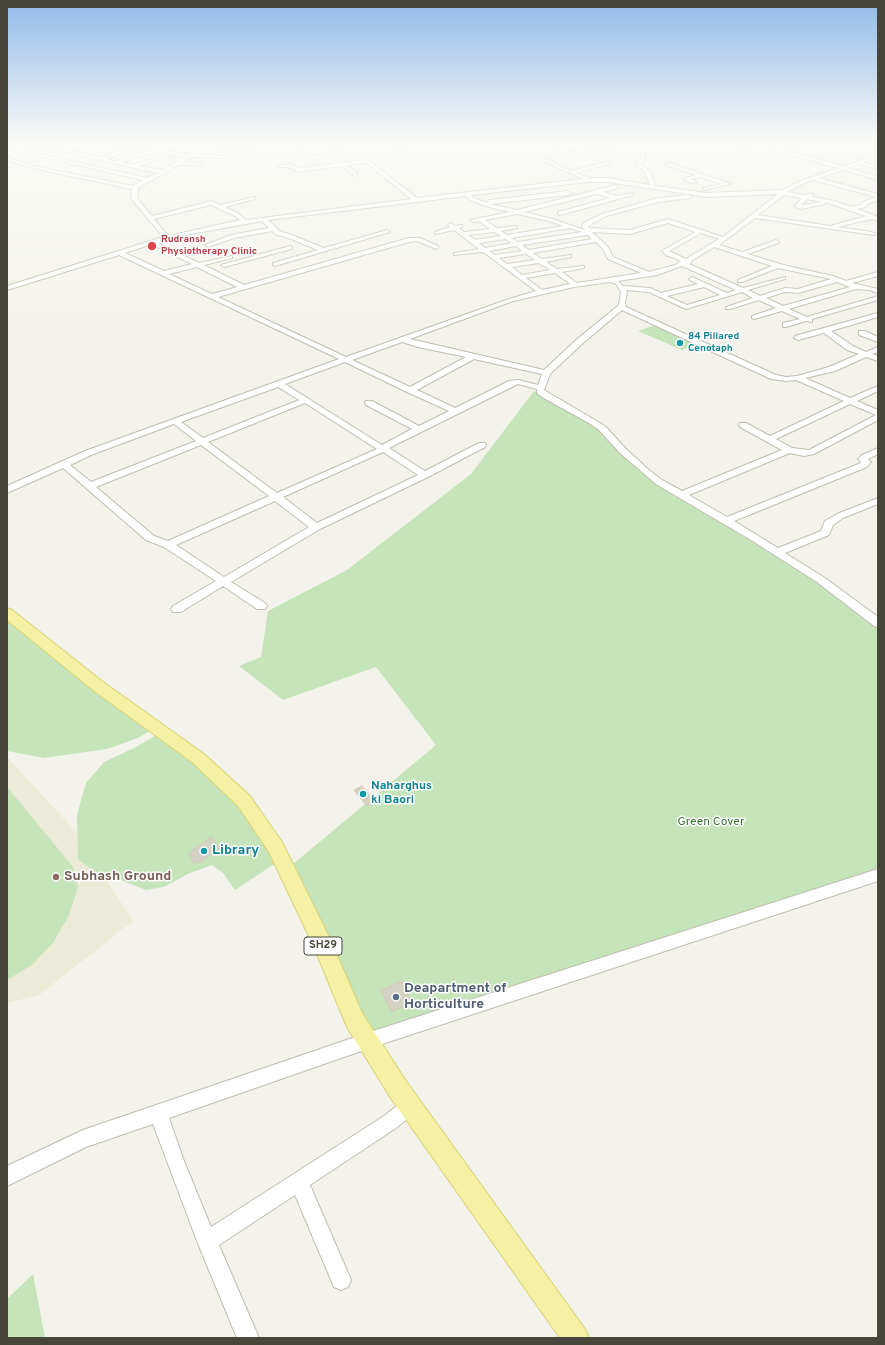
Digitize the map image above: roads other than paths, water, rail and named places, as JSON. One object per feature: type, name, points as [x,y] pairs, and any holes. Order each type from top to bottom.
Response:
[{"type":"main road","name":"SH29","points":[[7,613],[98,686],[198,758],[244,801],[276,847],[323,945],[354,1020],[410,1106],[576,1338]]},
{"type":"street","points":[[137,202],[167,238]]},
{"type":"street","points":[[219,207],[239,202]]},
{"type":"street","points":[[7,288],[179,234],[263,219],[402,202]]},
{"type":"street","points":[[479,202],[588,231]]},
{"type":"street","points":[[482,203],[492,202]]},
{"type":"street","points":[[526,202],[534,208]]},
{"type":"street","points":[[213,296],[437,233],[453,226],[559,202]]},
{"type":"street","points":[[547,219],[562,213],[602,202]]},
{"type":"street","points":[[648,274],[610,258],[606,248],[588,231],[585,226],[587,223],[634,206],[651,202]]},
{"type":"street","points":[[7,490],[64,464],[133,436],[511,300],[576,285],[657,273],[684,262],[724,239],[772,202]]},
{"type":"street","points":[[801,202],[799,207],[832,202],[878,219]]},
{"type":"street","points":[[850,209],[863,206],[868,202]]},
{"type":"street","points":[[150,218],[212,203],[237,215],[244,222]]},
{"type":"street","points":[[542,206],[562,213],[594,208]]},
{"type":"street","points":[[828,227],[878,213]]},
{"type":"street","points":[[480,220],[533,216]]},
{"type":"street","points":[[754,216],[859,232],[872,231]]},
{"type":"street","points":[[263,219],[279,234],[287,235],[323,250]]},
{"type":"street","points":[[480,220],[576,285]]},
{"type":"street","points":[[456,254],[588,231],[633,232],[667,220],[724,239]]},
{"type":"street","points":[[453,226],[542,292]]},
{"type":"street","points":[[437,233],[463,233],[515,227]]},
{"type":"street","points":[[474,242],[571,227]]},
{"type":"street","points":[[237,261],[208,245],[238,235],[274,229]]},
{"type":"street","points":[[701,231],[665,251],[684,262],[806,318],[827,330],[843,344],[878,359]]},
{"type":"street","points":[[276,264],[387,232]]},
{"type":"street","points":[[414,239],[424,241],[436,247]]},
{"type":"street","points":[[495,257],[597,240]]},
{"type":"street","points":[[152,242],[244,288]]},
{"type":"street","points":[[742,254],[776,242]]},
{"type":"street","points":[[714,245],[777,266],[836,280],[856,287],[870,288],[878,291]]},
{"type":"street","points":[[224,265],[290,248]]},
{"type":"street","points":[[120,252],[455,411]]},
{"type":"street","points":[[507,266],[569,256]]},
{"type":"street","points":[[165,273],[230,257]]},
{"type":"street","points":[[684,262],[735,278],[756,287]]},
{"type":"street","points":[[735,278],[777,266]]},
{"type":"street","points":[[521,277],[582,267]]},
{"type":"street","points":[[844,283],[878,274]]},
{"type":"street","points":[[622,288],[650,290],[686,307],[727,296],[783,278]]},
{"type":"street","points":[[692,279],[727,296]]},
{"type":"street","points":[[611,280],[618,283],[624,292],[622,306],[578,342],[546,373],[540,391],[602,428],[622,451],[646,472],[821,580],[878,623]]},
{"type":"street","points":[[728,308],[785,290],[802,290],[836,280]]},
{"type":"street","points":[[661,295],[704,285]]},
{"type":"street","points":[[754,317],[856,287]]},
{"type":"street","points":[[786,325],[878,298]]},
{"type":"street","points":[[622,306],[774,377],[786,379],[797,378],[832,369],[878,349]]},
{"type":"street","points":[[798,338],[878,315]]},
{"type":"street","points":[[862,333],[878,340]]},
{"type":"street","points":[[402,340],[546,373]]},
{"type":"street","points":[[410,390],[472,357]]},
{"type":"street","points":[[797,378],[878,413]]},
{"type":"street","points":[[168,545],[383,449],[386,445],[512,383],[518,382],[541,388]]},
{"type":"street","points":[[280,384],[425,475]]},
{"type":"street","points":[[770,439],[878,388]]},
{"type":"street","points":[[90,486],[306,400]]},
{"type":"street","points":[[369,403],[419,429]]},
{"type":"street","points":[[743,425],[789,450],[798,453],[811,452],[878,417]]},
{"type":"street","points":[[175,421],[274,497],[316,527]]},
{"type":"street","points":[[177,608],[316,527],[425,475],[482,445]]},
{"type":"street","points":[[681,494],[789,450]]},
{"type":"street","points":[[726,521],[864,465],[866,462],[863,460],[865,456],[878,450]]},
{"type":"street","points":[[64,464],[150,538],[168,545],[261,606]]},
{"type":"street","points":[[777,552],[825,533],[829,522],[878,501]]},
{"type":"street","points":[[7,1176],[83,1139],[367,1041],[878,874]]},
{"type":"street","points":[[207,1242],[390,1122],[410,1106]]},
{"type":"street","points":[[158,1113],[207,1242],[248,1338]]},
{"type":"street","points":[[299,1182],[341,1280]]},
{"type":"place","name":"Rudransh Physiotherapy Clinic","points":[[152,246]]},
{"type":"place","name":"84 Pillared Cenotaph","points":[[680,343]]},
{"type":"place","name":"Naharghus ki Baori","points":[[363,794]]},
{"type":"place","name":"Library","points":[[204,851]]},
{"type":"place","name":"Subhash Ground","points":[[56,877]]},
{"type":"place","name":"Deapartment of Horticulture","points":[[396,997]]},
{"type":"park label","name":"Green Cover","points":[[711,823]]}]
